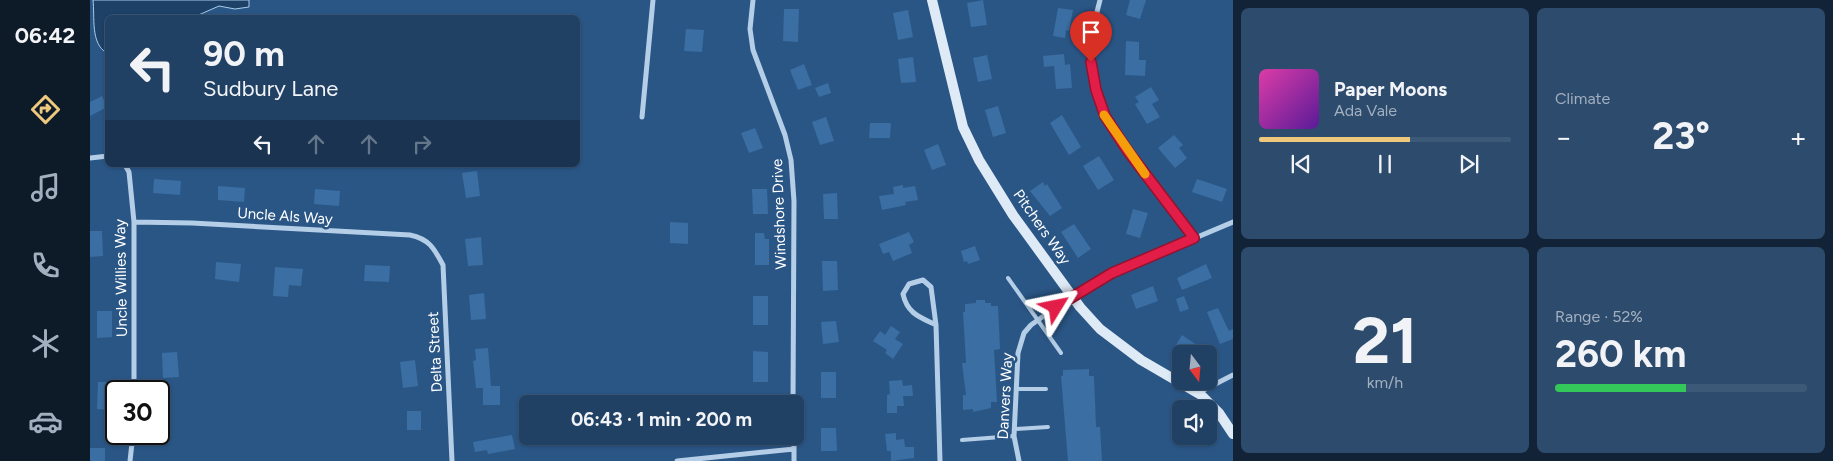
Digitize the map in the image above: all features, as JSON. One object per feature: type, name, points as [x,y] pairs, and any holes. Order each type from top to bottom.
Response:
[{"type":"main road","name":"Pitchers Way","points":[[932,0],[955,100],[970,143],[1013,215],[1094,323],[1129,352],[1198,393],[1218,413],[1233,434]]},
{"type":"street","points":[[642,117],[653,0]]},
{"type":"street","name":"Windshore Drive","points":[[753,0],[750,29],[753,50],[785,135],[791,160],[794,217],[793,395]]},
{"type":"street","points":[[1100,0],[1092,30],[1090,52],[1096,90],[1105,116],[1127,150],[1194,238]]},
{"type":"street","points":[[90,158],[105,156]]},
{"type":"street","name":"Uncle Willies Way","points":[[126,167],[129,172],[134,222],[134,380]]},
{"type":"street","name":"Uncle Als Way","points":[[134,222],[192,223],[410,235],[420,237],[432,245]]},
{"type":"street","name":"Danvers Way","points":[[1019,461],[1014,436],[1021,341],[1024,333],[1037,320],[1072,296],[1112,273],[1233,222]]},
{"type":"street","name":"Delta Street","points":[[432,245],[443,264],[452,461]]},
{"type":"street","points":[[936,325],[913,314],[905,305],[903,294],[909,284],[923,280],[932,287],[936,325],[940,461]]},
{"type":"street","points":[[1198,393],[1233,375]]},
{"type":"street","points":[[130,461],[132,445]]},
{"type":"street","points":[[794,445],[794,461]]},
{"type":"street","points":[[677,461],[794,449]]},
{"type":"lane","points":[[1008,278],[1062,352]]},
{"type":"lane","points":[[1017,389],[1046,389]]},
{"type":"lane","points":[[1015,429],[1048,427]]},
{"type":"lane","points":[[962,440],[1014,436]]},
{"type":"water","points":[[93,0],[249,0],[249,7],[235,9],[219,6],[199,15],[105,15],[105,51],[98,43],[94,29]]},
{"type":"building","points":[[983,0],[987,25],[971,27],[967,3]]},
{"type":"building","points":[[1130,0],[1146,0],[1140,19],[1126,15]]},
{"type":"building","points":[[1058,8],[1073,10],[1069,31],[1066,30],[1065,38],[1053,36]]},
{"type":"building","points":[[784,9],[799,9],[798,42],[783,41]]},
{"type":"building","points":[[908,10],[913,37],[898,40],[893,13]]},
{"type":"building","points":[[686,29],[704,30],[702,52],[684,51]]},
{"type":"building","points":[[1126,41],[1139,42],[1139,60],[1146,60],[1145,76],[1125,75]]},
{"type":"building","points":[[1064,54],[1065,65],[1070,64],[1072,88],[1056,89],[1054,66],[1044,67],[1043,56]]},
{"type":"building","points":[[987,55],[992,79],[978,82],[973,58]]},
{"type":"building","points":[[913,57],[916,82],[901,83],[898,59]]},
{"type":"building","points":[[804,64],[812,85],[798,90],[790,70]]},
{"type":"building","points":[[828,83],[831,93],[819,97],[815,88]]},
{"type":"building","points":[[1151,87],[1159,100],[1152,104],[1160,117],[1147,124],[1135,104],[1139,102],[1135,97]]},
{"type":"building","points":[[102,96],[105,108],[90,116],[90,102]]},
{"type":"building","points":[[998,106],[1006,133],[993,137],[985,110]]},
{"type":"building","points":[[1062,115],[1081,147],[1069,155],[1050,123]]},
{"type":"building","points":[[826,117],[834,141],[820,145],[812,122]]},
{"type":"building","points":[[870,123],[891,123],[890,138],[869,138]]},
{"type":"building","points":[[755,128],[763,148],[749,153],[741,133]]},
{"type":"building","points":[[1174,135],[1183,145],[1179,148],[1187,158],[1175,168],[1158,148]]},
{"type":"building","points":[[938,144],[946,165],[932,170],[924,150]]},
{"type":"building","points":[[1099,156],[1114,180],[1098,190],[1083,166]]},
{"type":"building","points":[[477,171],[480,196],[466,198],[462,173]]},
{"type":"building","points":[[154,179],[181,181],[180,195],[153,193]]},
{"type":"building","points":[[1197,179],[1227,189],[1222,202],[1192,192]]},
{"type":"building","points":[[1043,182],[1045,186],[1047,184],[1062,208],[1050,216],[1030,191]]},
{"type":"building","points":[[903,185],[903,188],[915,186],[918,200],[905,202],[906,205],[882,210],[879,196],[894,194],[893,187]]},
{"type":"building","points":[[218,186],[245,188],[244,202],[218,200]]},
{"type":"building","points":[[315,189],[340,191],[339,206],[314,204]]},
{"type":"building","points":[[752,189],[767,189],[768,214],[753,214]]},
{"type":"building","points":[[837,193],[838,219],[824,219],[823,194]]},
{"type":"building","points":[[1133,209],[1148,213],[1140,238],[1126,234]]},
{"type":"building","points":[[670,222],[688,223],[688,244],[670,243]]},
{"type":"building","points":[[1074,224],[1091,249],[1078,258],[1061,232]]},
{"type":"building","points":[[90,231],[102,231],[103,256],[90,257]]},
{"type":"building","points":[[909,232],[914,242],[909,245],[912,253],[893,261],[889,252],[883,254],[879,244]]},
{"type":"building","points":[[755,233],[764,233],[765,239],[769,239],[769,265],[755,265]]},
{"type":"building","points":[[481,237],[483,265],[468,266],[465,239]]},
{"type":"building","points":[[975,246],[980,260],[968,264],[967,261],[964,262],[961,251]]},
{"type":"building","points":[[822,261],[837,261],[838,290],[823,291]]},
{"type":"building","points":[[216,262],[241,264],[239,282],[215,279]]},
{"type":"building","points":[[1206,264],[1212,278],[1182,290],[1177,278]]},
{"type":"building","points":[[365,265],[390,266],[389,282],[364,281]]},
{"type":"building","points":[[275,267],[303,269],[301,286],[289,285],[288,297],[273,296]]},
{"type":"building","points":[[1153,286],[1158,301],[1136,309],[1131,295]]},
{"type":"building","points":[[484,293],[486,319],[471,320],[469,295]]},
{"type":"building","points":[[753,296],[768,296],[768,325],[753,325]]},
{"type":"building","points":[[1184,296],[1189,309],[1180,312],[1176,299]]},
{"type":"building","points":[[976,300],[985,300],[985,303],[991,303],[991,306],[998,306],[1000,349],[994,350],[997,402],[991,402],[991,408],[973,412],[973,409],[963,410],[963,395],[966,395],[962,363],[966,363],[963,312],[965,312],[965,304],[976,303]]},
{"type":"building","points":[[1218,308],[1229,331],[1233,329],[1233,339],[1220,344],[1207,312]]},
{"type":"building","points":[[97,311],[112,311],[112,337],[97,338]]},
{"type":"building","points":[[836,321],[839,342],[823,344],[821,322]]},
{"type":"building","points":[[891,326],[900,332],[895,339],[903,344],[893,359],[885,353],[887,350],[873,341],[880,331],[885,335]]},
{"type":"building","points":[[1182,335],[1197,345],[1176,345]]},
{"type":"building","points":[[488,348],[491,386],[500,386],[500,405],[483,405],[483,388],[476,388],[473,361],[476,360],[475,349]]},
{"type":"building","points":[[753,351],[768,352],[768,382],[753,382]]},
{"type":"building","points":[[177,352],[179,377],[163,378],[162,353]]},
{"type":"building","points":[[415,360],[418,386],[403,388],[400,362]]},
{"type":"building","points":[[1089,369],[1089,376],[1094,376],[1096,427],[1100,427],[1102,461],[1068,461],[1061,376],[1063,376],[1063,370]]},
{"type":"building","points":[[821,372],[836,372],[836,398],[821,398]]},
{"type":"building","points":[[902,380],[903,386],[912,385],[913,396],[903,396],[904,406],[897,406],[897,413],[887,413],[887,395],[890,394],[889,381]]},
{"type":"building","points":[[98,382],[105,382],[105,410],[97,409]]},
{"type":"building","points":[[407,411],[421,411],[421,430],[407,430]]},
{"type":"building","points":[[821,428],[836,428],[837,451],[821,451]]},
{"type":"building","points":[[896,433],[896,440],[904,439],[905,447],[914,447],[914,458],[891,461],[891,451],[887,451],[885,434]]},
{"type":"building","points":[[512,435],[515,449],[488,454],[487,450],[475,452],[473,442]]},
{"type":"building","points":[[527,445],[572,445],[572,446]]},
{"type":"building","points":[[90,448],[105,448],[105,461],[90,461]]},
{"type":"slow traffic","points":[[1104,115],[1145,174]]},
{"type":"route","points":[[1056,307],[1112,273],[1194,238],[1111,127],[1100,104],[1091,62]]}]
